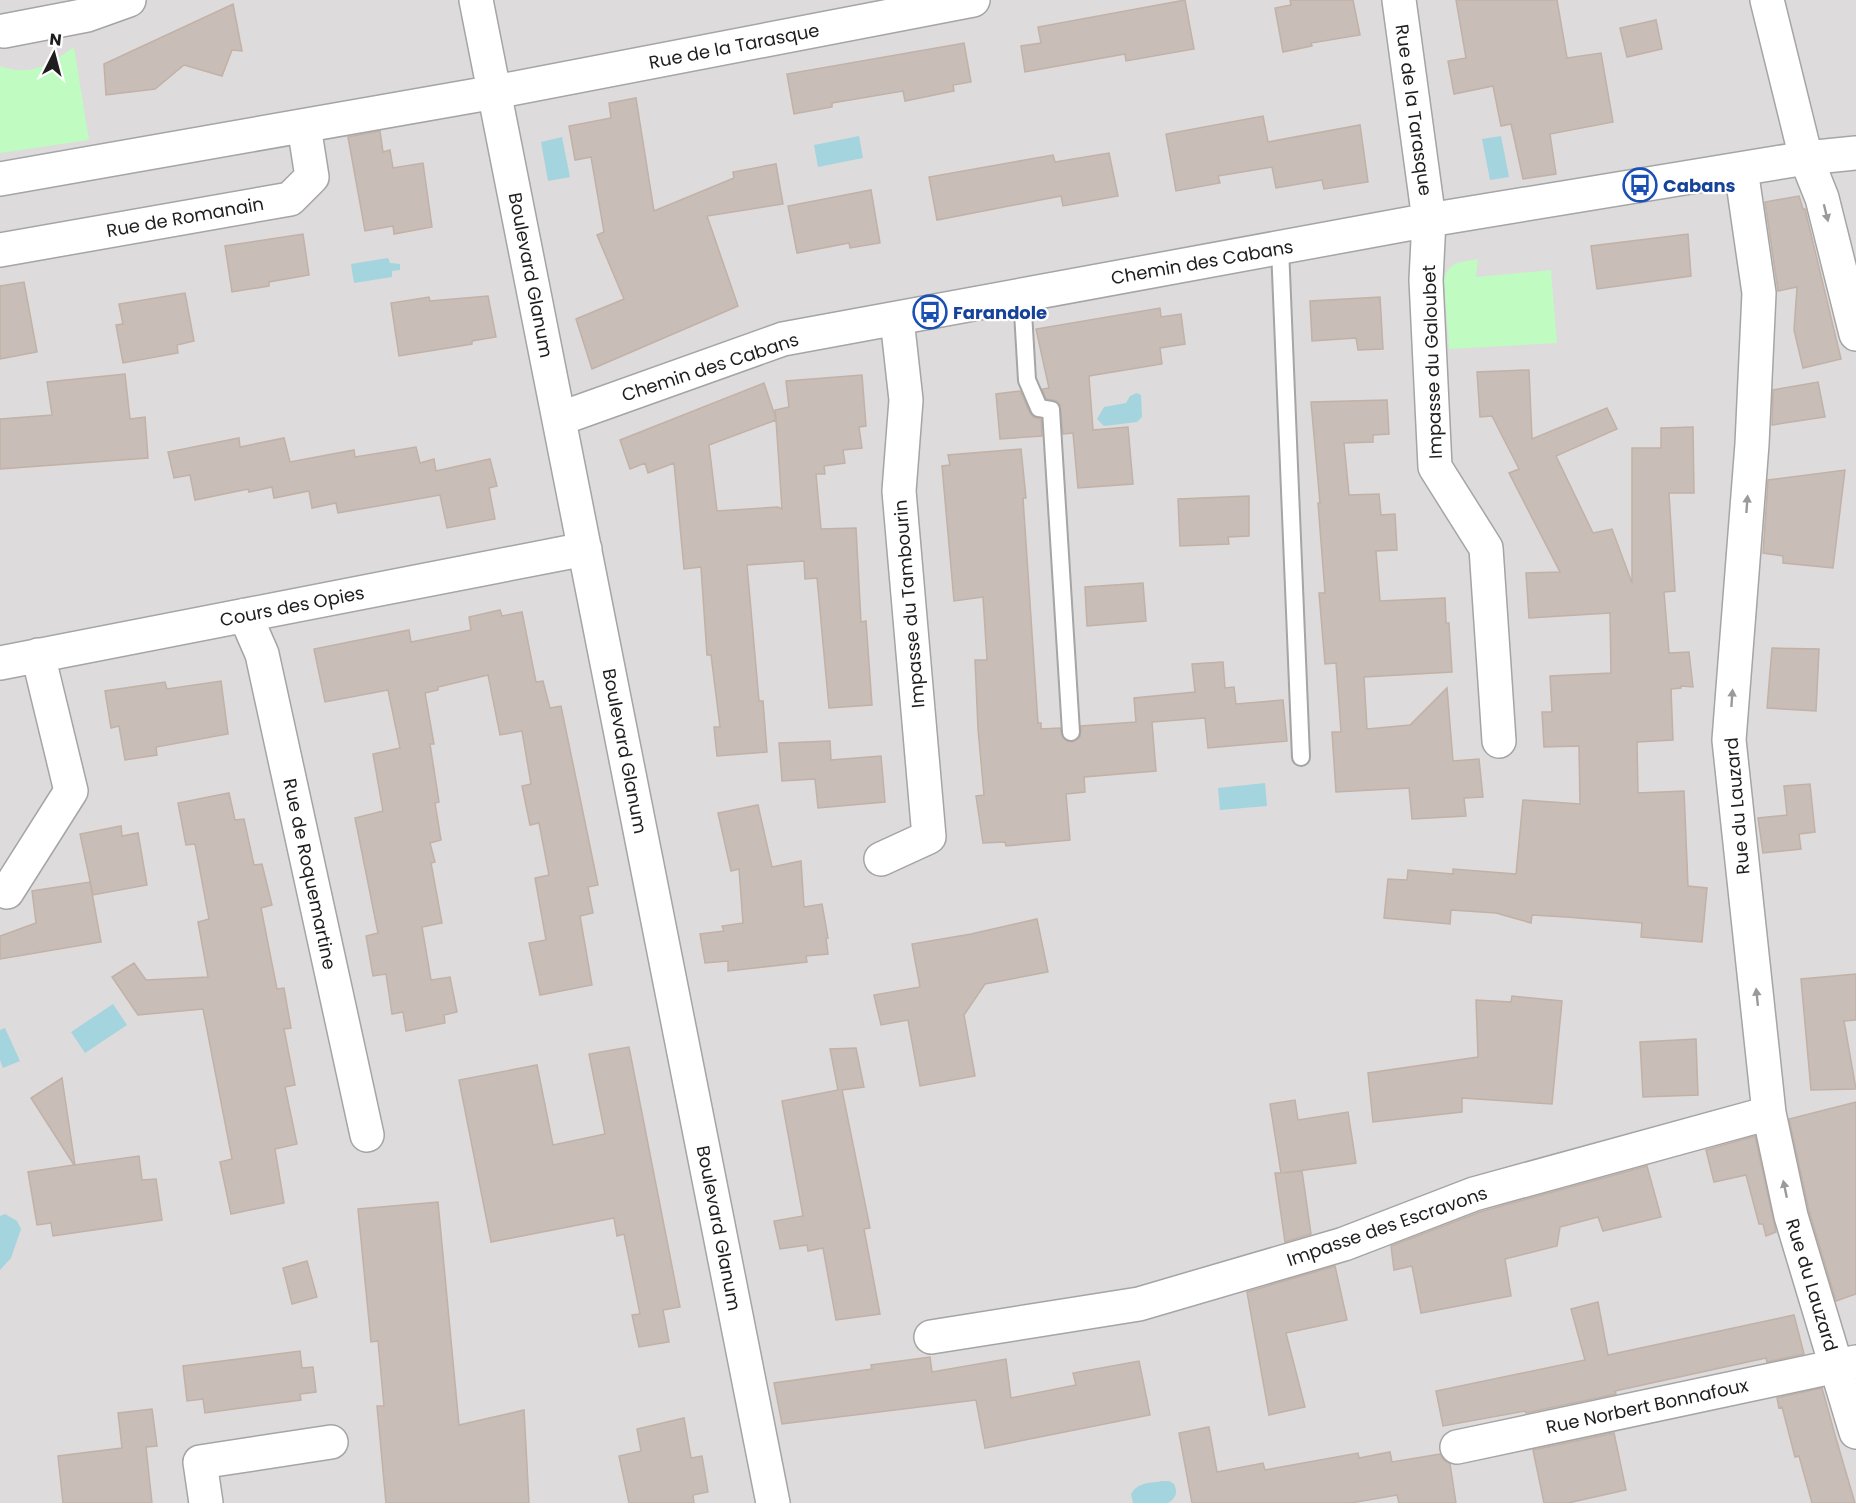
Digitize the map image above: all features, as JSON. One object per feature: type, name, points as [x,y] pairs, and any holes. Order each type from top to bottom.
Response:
[{"type":"street","points":[[4,31],[87,15],[129,0]]},
{"type":"street","name":"Boulevard Glanum","points":[[476,0],[773,1503]]},
{"type":"street","name":"Rue de la Tarasque","points":[[495,92],[974,0]]},
{"type":"street","name":"Rue de la Tarasque","points":[[1399,0],[1429,220]]},
{"type":"street","points":[[1767,0],[1806,158],[1822,198],[1856,334]]},
{"type":"street","points":[[0,179],[495,92]]},
{"type":"street","name":"Rue de Romanain","points":[[0,250],[290,199],[312,177],[304,126]]},
{"type":"street","name":"Chemin des Cabans","points":[[559,419],[783,339],[1429,220],[1806,158],[1856,153]]},
{"type":"street","name":"Rue du Lauzard","points":[[1741,170],[1759,293],[1752,444],[1729,740],[1769,1113],[1791,1216],[1847,1364],[1856,1432]]},
{"type":"street","name":"Impasse du Galoubet","points":[[1429,220],[1426,280],[1435,467],[1486,548],[1499,741]]},
{"type":"street","name":"Impasse du Tambourin","points":[[881,859],[928,837],[899,490],[906,400],[897,319]]},
{"type":"street","name":"Cours des Opies","points":[[0,663],[585,549]]},
{"type":"street","name":"Rue de Roquemartine","points":[[245,615],[262,654],[367,1135]]},
{"type":"street","points":[[7,892],[71,791],[38,655]]},
{"type":"street","name":"Impasse des Escravons","points":[[930,1337],[1139,1304],[1344,1244],[1474,1194],[1769,1113]]},
{"type":"street","name":"Rue Norbert Bonnafoux","points":[[1457,1447],[1847,1364]]},
{"type":"street","points":[[206,1503],[200,1461],[331,1442]]},
{"type":"lane","points":[[1280,248],[1301,757]]},
{"type":"lane","points":[[1022,295],[1027,380],[1039,408],[1051,410],[1071,732]]},
{"type":"shaded area","points":[[0,0],[1856,0],[1856,1503],[0,1503]]},
{"type":"green space","points":[[74,47],[89,140],[0,153],[0,66],[30,70],[48,64]]},
{"type":"green space","points":[[1478,259],[1476,277],[1551,270],[1557,343],[1449,349],[1444,280],[1452,266]]},
{"type":"water","points":[[859,136],[863,158],[818,167],[814,145]]},
{"type":"water","points":[[1501,136],[1509,177],[1490,180],[1482,139]]},
{"type":"water","points":[[562,137],[570,177],[548,181],[541,142]]},
{"type":"water","points":[[388,258],[390,263],[400,264],[400,270],[392,271],[392,277],[354,283],[351,264]]},
{"type":"water","points":[[1137,393],[1141,395],[1142,417],[1137,422],[1104,426],[1097,419],[1104,407],[1126,403],[1130,396]]},
{"type":"water","points":[[1265,783],[1267,806],[1220,810],[1218,788]]},
{"type":"water","points":[[113,1004],[127,1025],[85,1053],[71,1032]]},
{"type":"water","points":[[5,1028],[20,1061],[3,1068],[0,1060],[0,1030]]},
{"type":"water","points":[[5,1214],[17,1221],[21,1229],[11,1258],[0,1270],[0,1216]]},
{"type":"water","points":[[1163,1481],[1174,1484],[1176,1493],[1171,1501],[1168,1503],[1133,1503],[1131,1494],[1137,1487]]},
{"type":"building","points":[[1185,0],[1194,49],[1126,61],[1125,54],[1025,72],[1021,46],[1041,43],[1038,27]]},
{"type":"building","points":[[1290,0],[1353,0],[1360,35],[1311,43],[1312,46],[1283,52],[1275,8],[1291,5]]},
{"type":"building","points":[[1456,0],[1557,0],[1567,58],[1601,53],[1613,122],[1550,134],[1556,174],[1523,179],[1511,124],[1501,126],[1493,86],[1454,94],[1448,61],[1466,58]]},
{"type":"building","points":[[233,4],[242,51],[232,50],[222,76],[184,65],[155,89],[106,95],[104,64]]},
{"type":"building","points":[[1656,20],[1662,49],[1627,57],[1620,28]]},
{"type":"building","points":[[964,43],[971,82],[953,85],[954,91],[905,101],[903,91],[832,103],[832,107],[794,114],[787,74]]},
{"type":"building","points":[[636,98],[654,211],[734,178],[733,172],[776,164],[783,204],[707,216],[738,306],[592,369],[576,319],[624,299],[597,235],[604,232],[591,157],[575,160],[569,126],[611,118],[609,103]]},
{"type":"building","points":[[1263,116],[1268,142],[1360,125],[1368,182],[1324,189],[1322,180],[1276,188],[1272,167],[1218,176],[1220,183],[1176,191],[1166,134]]},
{"type":"building","points":[[380,131],[383,152],[390,150],[393,168],[423,163],[432,227],[394,234],[393,226],[365,231],[348,137]]},
{"type":"building","points":[[1109,153],[1118,196],[1063,206],[1061,196],[937,220],[929,177],[1053,155],[1055,162]]},
{"type":"building","points":[[871,190],[880,243],[850,248],[849,243],[797,253],[788,206]]},
{"type":"building","points":[[1799,196],[1803,209],[1805,209],[1841,359],[1803,368],[1794,330],[1797,287],[1778,291],[1765,202]]},
{"type":"building","points":[[303,234],[309,275],[269,282],[269,286],[232,292],[225,246]]},
{"type":"building","points":[[1688,234],[1691,276],[1597,289],[1591,246]]},
{"type":"building","points":[[24,282],[37,352],[0,359],[0,286]]},
{"type":"building","points":[[185,293],[194,341],[177,345],[178,353],[123,363],[116,325],[123,324],[119,304]]},
{"type":"building","points":[[488,296],[496,337],[472,341],[472,344],[399,356],[391,303],[429,297],[430,301]]},
{"type":"building","points":[[1380,297],[1383,349],[1358,350],[1356,338],[1312,341],[1310,301]]},
{"type":"building","points":[[1160,308],[1161,317],[1181,314],[1185,344],[1160,348],[1162,364],[1089,376],[1093,430],[1128,427],[1133,484],[1078,488],[1073,433],[1063,434],[1060,405],[1057,401],[1046,399],[1042,389],[1049,388],[1036,329]]},
{"type":"building","points":[[1529,370],[1532,439],[1607,408],[1617,429],[1556,456],[1593,533],[1612,529],[1632,583],[1632,448],[1661,448],[1661,428],[1693,427],[1694,493],[1669,493],[1675,591],[1664,592],[1669,653],[1689,652],[1693,687],[1681,686],[1681,688],[1671,689],[1673,740],[1637,742],[1638,793],[1684,791],[1688,886],[1707,888],[1702,942],[1641,937],[1642,923],[1566,917],[1532,915],[1531,923],[1496,913],[1451,910],[1450,924],[1384,918],[1388,879],[1407,880],[1408,870],[1453,874],[1453,869],[1516,874],[1523,800],[1580,804],[1579,746],[1544,747],[1542,712],[1552,712],[1550,676],[1611,673],[1610,613],[1529,618],[1526,573],[1560,572],[1509,473],[1519,469],[1492,416],[1480,417],[1477,372]]},
{"type":"building","points":[[125,374],[130,419],[145,417],[148,458],[0,469],[0,419],[52,415],[47,382]]},
{"type":"building","points":[[862,375],[866,426],[859,427],[862,448],[843,450],[845,463],[824,466],[825,474],[816,474],[821,529],[856,528],[861,622],[866,621],[872,705],[829,708],[817,578],[805,579],[804,561],[747,565],[759,701],[763,701],[767,752],[717,756],[714,727],[720,727],[711,655],[707,655],[701,567],[684,569],[674,463],[648,473],[645,463],[630,469],[620,440],[764,383],[776,419],[775,410],[789,407],[786,381]],"holes":[[[776,420],[782,509],[778,507],[717,511],[709,445]]]},
{"type":"building","points":[[1818,382],[1825,417],[1772,425],[1773,390]]},
{"type":"building","points":[[1020,391],[1033,417],[1041,419],[1042,436],[1000,439],[996,394]]},
{"type":"building","points":[[1387,400],[1389,434],[1373,435],[1373,442],[1344,443],[1349,495],[1379,494],[1381,515],[1395,514],[1397,550],[1376,551],[1380,601],[1445,598],[1452,672],[1364,677],[1367,729],[1410,725],[1447,688],[1453,761],[1479,759],[1483,797],[1464,798],[1466,816],[1412,819],[1409,788],[1336,792],[1332,732],[1341,732],[1336,663],[1325,664],[1319,593],[1325,593],[1311,402]]},
{"type":"building","points":[[239,438],[240,447],[284,438],[290,462],[354,450],[355,457],[416,447],[420,463],[434,459],[436,471],[490,459],[497,486],[489,488],[495,519],[447,528],[440,495],[338,513],[336,503],[312,508],[309,491],[274,498],[272,487],[249,492],[248,489],[195,500],[190,475],[174,478],[168,452]]},
{"type":"building","points":[[1021,449],[1026,498],[1023,498],[1038,723],[1041,723],[1041,729],[1060,728],[1063,738],[1072,742],[1080,737],[1081,726],[1136,722],[1134,698],[1195,692],[1192,664],[1223,662],[1225,688],[1234,687],[1236,704],[1283,700],[1287,741],[1208,748],[1205,718],[1152,722],[1156,771],[1084,777],[1085,792],[1066,794],[1070,840],[1006,846],[1005,842],[983,843],[976,796],[984,795],[975,660],[987,660],[983,597],[954,601],[942,466],[950,465],[948,455]]},
{"type":"building","points":[[1845,470],[1833,568],[1783,563],[1783,556],[1763,553],[1768,480]]},
{"type":"building","points":[[1249,496],[1249,536],[1228,537],[1229,544],[1180,546],[1178,499]]},
{"type":"building","points":[[1143,583],[1146,621],[1087,626],[1085,587]]},
{"type":"building","points":[[500,610],[502,616],[522,612],[536,682],[543,681],[550,708],[561,706],[598,885],[588,887],[593,913],[580,916],[592,985],[540,995],[529,943],[546,940],[535,878],[549,875],[539,823],[530,825],[522,786],[531,784],[522,731],[500,735],[488,675],[438,687],[438,690],[425,693],[434,744],[430,744],[439,802],[435,803],[441,840],[430,843],[435,862],[431,863],[442,923],[422,927],[431,980],[450,977],[457,1012],[444,1015],[445,1023],[406,1031],[403,1012],[392,1014],[386,974],[373,976],[366,936],[378,933],[355,818],[383,811],[373,754],[400,748],[388,690],[325,702],[314,649],[409,630],[411,642],[471,630],[469,617]]},
{"type":"building","points":[[1772,648],[1819,649],[1816,711],[1767,708]]},
{"type":"building","points":[[221,681],[228,734],[156,747],[157,755],[125,760],[119,726],[111,728],[105,691],[165,682],[167,689]]},
{"type":"building","points":[[830,741],[831,760],[881,756],[885,802],[818,808],[815,779],[782,781],[779,743]]},
{"type":"building","points":[[1810,784],[1815,832],[1799,834],[1801,849],[1763,853],[1758,818],[1787,815],[1784,786]]},
{"type":"building","points":[[229,793],[235,820],[244,819],[254,865],[262,864],[272,905],[261,908],[277,989],[284,988],[291,1028],[284,1029],[295,1085],[285,1087],[297,1144],[275,1149],[284,1203],[231,1214],[220,1162],[232,1159],[203,1009],[138,1015],[112,977],[134,963],[146,980],[208,977],[198,922],[209,919],[195,844],[186,845],[178,803]]},
{"type":"building","points":[[758,805],[772,867],[801,861],[804,907],[822,904],[828,938],[826,938],[828,954],[806,956],[807,962],[728,971],[728,961],[705,963],[700,934],[724,931],[722,926],[743,923],[739,869],[731,871],[718,813]]},
{"type":"building","points":[[121,826],[122,836],[138,833],[147,885],[93,895],[80,834]]},
{"type":"building","points":[[90,882],[101,942],[0,959],[0,936],[36,923],[32,891]]},
{"type":"building","points":[[1037,919],[1048,972],[985,984],[964,1015],[975,1076],[920,1086],[908,1020],[881,1025],[874,995],[920,987],[912,944]]},
{"type":"building","points":[[1856,974],[1856,1020],[1844,1021],[1856,1089],[1811,1090],[1801,979]]},
{"type":"building","points":[[1512,996],[1562,1001],[1552,1104],[1462,1098],[1462,1112],[1373,1122],[1368,1073],[1478,1057],[1476,1000],[1511,1002]]},
{"type":"building","points":[[1696,1039],[1698,1095],[1643,1097],[1640,1042]]},
{"type":"building","points":[[629,1047],[680,1307],[663,1310],[669,1342],[639,1347],[632,1315],[640,1314],[624,1234],[617,1236],[614,1218],[491,1242],[459,1080],[537,1065],[553,1145],[605,1134],[589,1054]]},
{"type":"building","points":[[856,1048],[864,1087],[842,1090],[870,1228],[864,1229],[880,1314],[836,1320],[823,1248],[808,1251],[807,1245],[780,1249],[774,1221],[803,1216],[782,1101],[838,1090],[830,1049]]},
{"type":"building","points":[[62,1078],[75,1165],[139,1156],[142,1180],[156,1179],[162,1220],[53,1236],[51,1223],[37,1225],[28,1172],[74,1165],[31,1098]]},
{"type":"building","points":[[1295,1100],[1298,1120],[1348,1112],[1356,1163],[1283,1173],[1302,1171],[1311,1234],[1285,1242],[1275,1173],[1281,1173],[1270,1104]]},
{"type":"building","points":[[1856,1102],[1856,1294],[1836,1301],[1809,1211],[1789,1119]]},
{"type":"building","points":[[1755,1136],[1776,1232],[1766,1236],[1763,1224],[1759,1224],[1746,1175],[1714,1182],[1706,1150]]},
{"type":"building","points":[[1647,1166],[1661,1217],[1603,1231],[1598,1217],[1560,1227],[1557,1246],[1505,1259],[1511,1296],[1421,1313],[1412,1266],[1394,1270],[1391,1246],[1480,1212]]},
{"type":"building","points":[[438,1202],[459,1425],[524,1410],[529,1503],[386,1503],[377,1406],[384,1406],[378,1341],[371,1342],[358,1209]]},
{"type":"building","points":[[307,1261],[317,1297],[292,1304],[283,1268]]},
{"type":"building","points":[[1335,1266],[1347,1320],[1286,1333],[1305,1407],[1269,1415],[1247,1292]]},
{"type":"building","points":[[1598,1302],[1608,1355],[1794,1315],[1804,1354],[1767,1362],[1766,1358],[1526,1413],[1525,1411],[1443,1426],[1436,1391],[1585,1360],[1571,1309]]},
{"type":"building","points":[[300,1351],[302,1368],[313,1367],[316,1392],[300,1394],[301,1400],[205,1413],[203,1399],[187,1401],[183,1366]]},
{"type":"building","points":[[930,1357],[932,1372],[1006,1359],[1011,1398],[1076,1385],[1073,1373],[1139,1361],[1150,1415],[985,1448],[976,1400],[782,1424],[774,1383],[872,1369],[871,1365]]},
{"type":"building","points":[[1822,1388],[1855,1503],[1812,1503],[1799,1456],[1795,1457],[1782,1407],[1779,1408],[1777,1398]]},
{"type":"building","points":[[152,1409],[157,1446],[146,1447],[152,1503],[63,1503],[58,1456],[122,1448],[118,1413]]},
{"type":"building","points":[[684,1418],[691,1458],[702,1456],[708,1492],[693,1495],[694,1503],[629,1503],[619,1456],[641,1451],[637,1429]]},
{"type":"building","points":[[1209,1427],[1217,1472],[1263,1463],[1265,1470],[1358,1453],[1359,1458],[1390,1452],[1392,1462],[1440,1454],[1450,1464],[1456,1503],[1399,1503],[1397,1495],[1351,1503],[1192,1503],[1179,1433]]},
{"type":"building","points":[[1614,1433],[1626,1490],[1568,1503],[1544,1503],[1533,1450]]},
{"type":"place","name":"Cabans","points":[[1640,185]]},
{"type":"place","name":"Farandole","points":[[930,312]]}]
